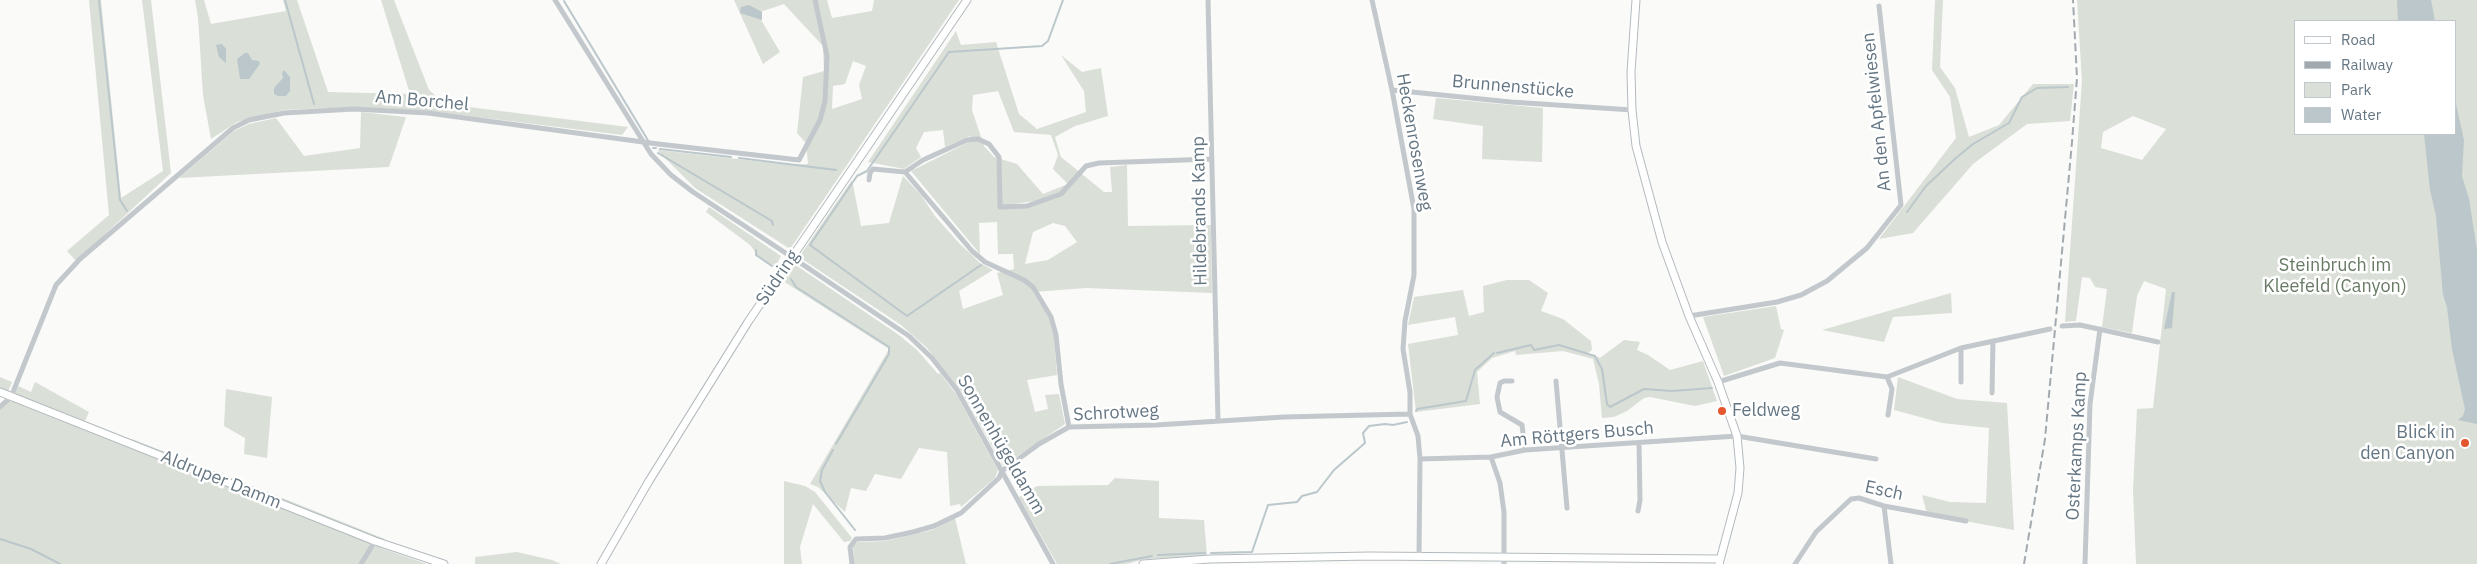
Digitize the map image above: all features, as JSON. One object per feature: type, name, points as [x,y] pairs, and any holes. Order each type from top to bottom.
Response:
[{"type":"street","name":"Sonnenhügeldamm","points":[[555,0],[641,140],[651,154],[671,175],[909,336],[932,358],[957,390],[1053,564]]},
{"type":"street","name":"Am Borchel","points":[[11,397],[56,285],[80,259],[233,128],[250,120],[284,113],[354,109],[428,113],[799,160],[820,120],[825,100],[828,56],[815,0]]},
{"type":"street","name":"Südring","points":[[601,564],[649,481],[748,322],[968,0]]},
{"type":"street","name":"Hildebrands Kamp","points":[[1208,0],[1218,420]]},
{"type":"street","name":"Heckenrosenweg","points":[[1372,0],[1392,90],[1414,208],[1414,275],[1405,321],[1402,349],[1410,392],[1410,414],[1418,436],[1420,459],[1419,556]]},
{"type":"street","points":[[1142,564],[1419,556],[1505,560],[1720,562],[1738,493],[1740,468],[1736,436],[1718,382],[1689,316],[1662,242],[1636,146],[1632,110],[1632,37],[1636,0]]},
{"type":"street","name":"An den Apfelwiesen","points":[[1689,316],[1777,302],[1801,295],[1827,281],[1867,248],[1901,205],[1879,6]]},
{"type":"street","name":"Brunnenstücke","points":[[1392,90],[1511,102],[1632,110]]},
{"type":"street","points":[[869,180],[873,169],[905,172],[923,160],[967,140],[978,140],[988,144],[999,157],[1000,207],[1027,206],[1061,194],[1086,166],[1099,163],[1212,159]]},
{"type":"street","points":[[905,172],[972,251],[985,262],[1024,280],[1042,298],[1051,317],[1056,335],[1061,384],[1069,427]]},
{"type":"street","points":[[2062,326],[2080,325],[2158,342]]},
{"type":"street","points":[[1718,382],[1780,363],[1887,377],[1960,348],[2050,329]]},
{"type":"street","name":"Osterkamps Kamp","points":[[2085,564],[2090,404],[2100,329]]},
{"type":"street","points":[[1992,393],[1993,341]]},
{"type":"street","points":[[1960,348],[1961,382]]},
{"type":"street","points":[[1887,377],[1892,389],[1888,415]]},
{"type":"street","points":[[1512,381],[1500,383],[1497,397],[1500,412],[1522,425],[1525,450]]},
{"type":"street","points":[[1556,381],[1567,508]]},
{"type":"street","name":"Aldruper Damm","points":[[0,392],[375,541],[444,564]]},
{"type":"street","points":[[0,407],[11,397]]},
{"type":"street","name":"Schrotweg","points":[[852,564],[850,547],[856,539],[885,538],[934,526],[961,513],[998,478],[1002,471],[1039,444],[1069,427],[1410,414]]},
{"type":"street","name":"Am Röttgers Busch","points":[[1420,459],[1491,457],[1525,450],[1639,444],[1736,436],[1876,459]]},
{"type":"street","points":[[1638,510],[1640,500],[1639,444]]},
{"type":"street","points":[[1491,457],[1500,483],[1504,512],[1505,560]]},
{"type":"street","name":"Esch","points":[[1795,564],[1816,532],[1851,499],[1859,498],[1884,506],[1966,521]]},
{"type":"street","points":[[1884,506],[1891,564]]},
{"type":"street","points":[[360,564],[375,541]]},
{"type":"green space","points":[[89,0],[101,0],[121,198],[163,171],[142,0],[151,0],[171,173],[76,261],[67,251],[109,215]]},
{"type":"green space","points":[[195,0],[204,0],[211,24],[286,11],[283,0],[297,0],[328,92],[410,94],[381,0],[394,0],[429,90],[445,104],[628,127],[622,135],[429,111],[356,107],[284,110],[237,122],[211,139],[203,95],[198,17]]},
{"type":"green space","points":[[734,0],[827,0],[832,18],[872,11],[874,0],[959,0],[790,249],[695,188],[657,150],[791,165],[808,164],[806,143],[797,133],[803,77],[824,71],[823,46],[784,4],[757,13],[780,52],[763,64]],"holes":[[[853,61],[866,66],[859,85],[862,99],[832,109],[833,86],[845,84]]]},
{"type":"green space","points":[[1935,0],[1943,0],[1940,67],[1955,88],[1969,137],[1999,125],[2033,84],[2074,84],[2070,121],[2027,124],[1973,164],[1913,233],[1879,239],[1956,138],[1950,97],[1932,70]]},
{"type":"green space","name":"Steinbruch im Kleefeld (Canyon)","points":[[2077,0],[2477,0],[2477,564],[2136,564],[2133,490],[2137,409],[2153,408],[2166,289],[2144,281],[2137,296],[2132,333],[2102,327],[2107,289],[2095,287],[2090,278],[2082,277],[2076,321],[2065,322],[2082,81]],"holes":[[[2133,116],[2166,129],[2142,160],[2101,148],[2103,132]]]},
{"type":"green space","points":[[956,31],[961,45],[996,42],[1019,114],[1037,129],[1086,112],[1084,91],[1061,55],[1082,72],[1101,68],[1108,116],[1075,126],[1055,137],[1061,157],[1104,192],[1112,192],[1110,167],[1127,165],[1128,226],[1211,225],[1212,293],[1086,288],[1033,292],[1049,318],[1054,337],[1057,375],[1027,380],[1035,412],[1048,409],[1045,395],[1059,394],[1065,424],[1003,466],[961,391],[927,348],[901,325],[799,257],[852,180],[861,226],[889,223],[903,176],[921,195],[935,216],[959,243],[980,263],[993,270],[959,291],[963,309],[1003,295],[997,273],[1014,269],[1013,254],[998,254],[997,222],[979,223],[980,254],[911,171],[971,141],[970,136],[945,147],[943,130],[924,132],[916,148],[921,157],[904,169],[868,162]],"holes":[[[998,91],[1014,132],[1051,135],[1058,155],[1053,169],[1068,184],[1043,194],[1017,164],[994,157],[984,146],[972,110],[973,95]],[[1051,199],[1018,209],[1013,204]],[[1053,223],[1065,226],[1077,242],[1048,260],[1025,264],[1033,232]]]},
{"type":"green space","points":[[1436,98],[1543,108],[1542,162],[1482,159],[1483,126],[1433,119]]},
{"type":"green space","points":[[361,112],[406,117],[389,167],[179,178],[234,131],[249,124],[276,118],[304,156],[360,148]]},
{"type":"green space","points":[[709,207],[781,256],[775,267],[758,256],[750,245],[706,212]]},
{"type":"green space","points":[[794,264],[899,335],[917,350],[938,374],[940,373],[956,394],[998,470],[995,478],[961,507],[960,504],[950,506],[947,452],[919,448],[901,479],[875,474],[866,491],[851,488],[845,512],[818,487],[810,484],[889,349],[783,281]]},
{"type":"green space","points":[[1507,280],[1529,280],[1548,293],[1541,311],[1563,319],[1591,341],[1592,350],[1588,353],[1600,358],[1624,340],[1640,342],[1637,350],[1670,370],[1703,361],[1717,401],[1695,406],[1650,397],[1644,398],[1627,411],[1614,417],[1602,418],[1599,384],[1593,359],[1563,351],[1516,355],[1515,351],[1492,358],[1477,372],[1480,404],[1416,412],[1408,344],[1458,335],[1455,317],[1408,325],[1414,297],[1463,290],[1469,316],[1484,312],[1483,286]]},
{"type":"green space","points":[[1951,293],[1952,313],[1893,317],[1884,342],[1822,330]]},
{"type":"green space","points":[[1776,306],[1781,329],[1784,330],[1775,358],[1724,376],[1703,317]]},
{"type":"green space","points":[[0,377],[12,382],[8,392],[0,389]]},
{"type":"green space","points":[[1898,377],[1957,399],[2007,403],[2014,530],[1927,514],[1922,495],[1950,502],[1986,503],[1989,428],[1942,423],[1894,410]]},
{"type":"green space","points":[[35,382],[89,412],[85,421],[15,394],[18,386],[31,392]]},
{"type":"green space","points":[[226,389],[272,397],[267,458],[244,454],[245,438],[224,426]]},
{"type":"green space","points":[[10,400],[129,447],[132,439],[265,491],[385,539],[381,548],[427,564],[0,564],[0,409]]},
{"type":"green space","points":[[1115,478],[1159,481],[1159,518],[1204,520],[1207,556],[1145,559],[1127,564],[1057,564],[1019,497],[1037,486],[1108,485]]},
{"type":"green space","points":[[784,481],[805,486],[815,492],[852,538],[850,541],[844,542],[813,504],[800,547],[802,564],[784,564]]},
{"type":"green space","points":[[955,518],[966,564],[854,564],[853,545],[858,542],[886,541],[932,530]]},
{"type":"green space","points":[[517,552],[561,564],[475,564],[475,557]]},
{"type":"water","points":[[2397,0],[2431,0],[2435,20],[2398,20]]},
{"type":"water","points":[[749,5],[762,12],[762,20],[740,13],[741,7]]},
{"type":"water","points":[[222,44],[226,49],[226,63],[219,57],[216,45]]},
{"type":"water","points":[[248,53],[252,60],[259,61],[260,64],[249,79],[240,79],[237,59]]},
{"type":"water","points":[[284,70],[290,77],[290,91],[286,96],[278,96],[274,94],[274,88],[283,78],[282,73]]},
{"type":"water","points":[[2457,108],[2464,140],[2462,176],[2469,199],[2477,250],[2477,424],[2458,420],[2463,416],[2465,409],[2452,349],[2447,307],[2443,295],[2436,216],[2430,190],[2424,135],[2457,135]]},
{"type":"water","points":[[2172,292],[2175,292],[2172,328],[2164,329]]},
{"type":"waterway","points":[[99,0],[120,200],[127,211]]},
{"type":"waterway","points":[[285,0],[314,104]]},
{"type":"waterway","points":[[981,265],[907,316],[810,245],[857,176],[867,171],[949,52],[1042,46],[1048,41],[1063,0]]},
{"type":"waterway","points":[[564,1],[649,142]]},
{"type":"waterway","points":[[1907,212],[1926,186],[1956,158],[1973,144],[2009,123],[2022,97],[2037,88],[2068,87]]},
{"type":"waterway","points":[[660,149],[731,157]]},
{"type":"waterway","points":[[658,153],[772,221],[773,225]]},
{"type":"waterway","points":[[739,158],[836,170]]},
{"type":"waterway","points":[[756,250],[756,255],[772,266]]},
{"type":"waterway","points":[[791,279],[796,287],[889,347],[889,354],[836,444]]},
{"type":"waterway","points":[[1497,353],[1531,345],[1534,350],[1559,345],[1595,356],[1602,369],[1607,404],[1610,407],[1644,389],[1672,391],[1712,388]]},
{"type":"waterway","points":[[1416,411],[1417,409],[1466,401],[1475,370],[1494,353]]},
{"type":"waterway","points":[[1211,553],[1252,552],[1268,505],[1297,502],[1302,496],[1317,492],[1334,470],[1365,443],[1363,433],[1369,426],[1393,425],[1407,422]]},
{"type":"waterway","points":[[833,450],[822,470],[820,481],[825,492],[855,530]]},
{"type":"waterway","points":[[0,539],[31,549],[60,564]]},
{"type":"waterway","points":[[1158,555],[1205,553]]},
{"type":"waterway","points":[[1110,564],[1152,556]]},
{"type":"railway","points":[[2024,564],[2045,439],[2072,142],[2077,78],[2073,0]]},
{"type":"place","name":"Feldweg","points":[[1722,411]]},
{"type":"place","name":"Blick in den Canyon","points":[[2465,443]]}]
